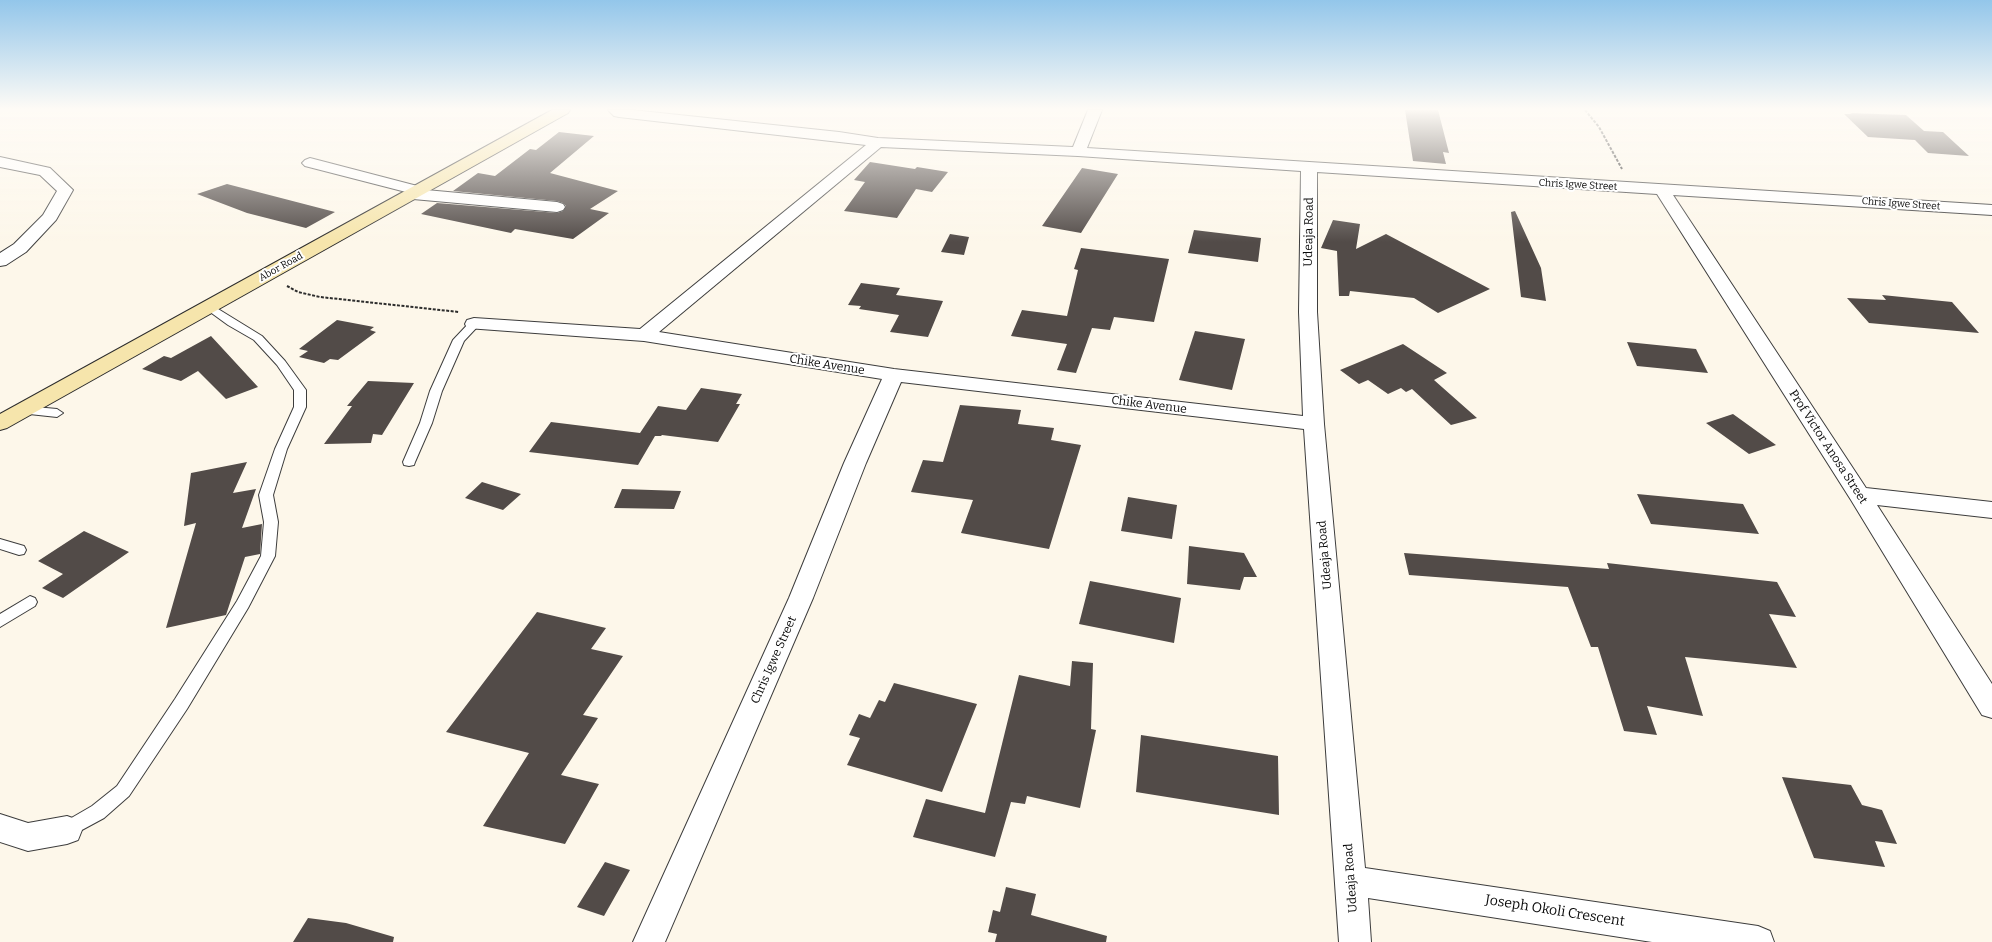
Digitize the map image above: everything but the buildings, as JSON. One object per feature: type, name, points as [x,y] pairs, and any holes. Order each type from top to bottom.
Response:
[{"type":"street","name":"Abor Road","points":[[0,423],[484,154]]},
{"type":"street","points":[[644,335],[863,154]]},
{"type":"street","name":"Chris Igwe Street","points":[[1108,154],[1992,210]]},
{"type":"street","points":[[0,162],[45,172],[65,190],[50,217],[20,248],[0,261]]},
{"type":"street","points":[[310,163],[416,192],[557,207]]},
{"type":"street","name":"Udeaja Road","points":[[1310,167],[1308,312],[1314,424],[1351,881],[1354,942]]},
{"type":"street","name":"Prof Victor Anosa Street","points":[[1662,189],[1859,495],[1992,707]]},
{"type":"street","name":"Chike Avenue","points":[[474,324],[644,335],[894,375],[1314,424]]},
{"type":"street","name":"Chris Igwe Street","points":[[649,942],[801,598],[855,463],[894,375]]},
{"type":"street","points":[[1859,495],[1992,510]]},
{"type":"street","points":[[0,828],[28,837],[67,830]]},
{"type":"street","name":"Joseph Okoli Crescent","points":[[1351,881],[1758,942]]},
{"type":"lane","points":[[67,830],[98,812],[123,791],[181,704],[243,604],[268,556],[271,522],[266,495],[281,449],[300,407],[300,390],[281,363],[258,338],[232,324],[210,307]]},
{"type":"lane","points":[[409,462],[426,423],[436,391],[460,340],[474,324]]},
{"type":"lane","points":[[24,410],[56,412]]},
{"type":"lane","points":[[0,544],[19,550]]},
{"type":"lane","points":[[0,620],[30,602]]},
{"type":"path","points":[[1614,154],[1632,188]]},
{"type":"path","points":[[268,275],[298,292],[355,301],[459,311],[468,317],[474,324]]}]
